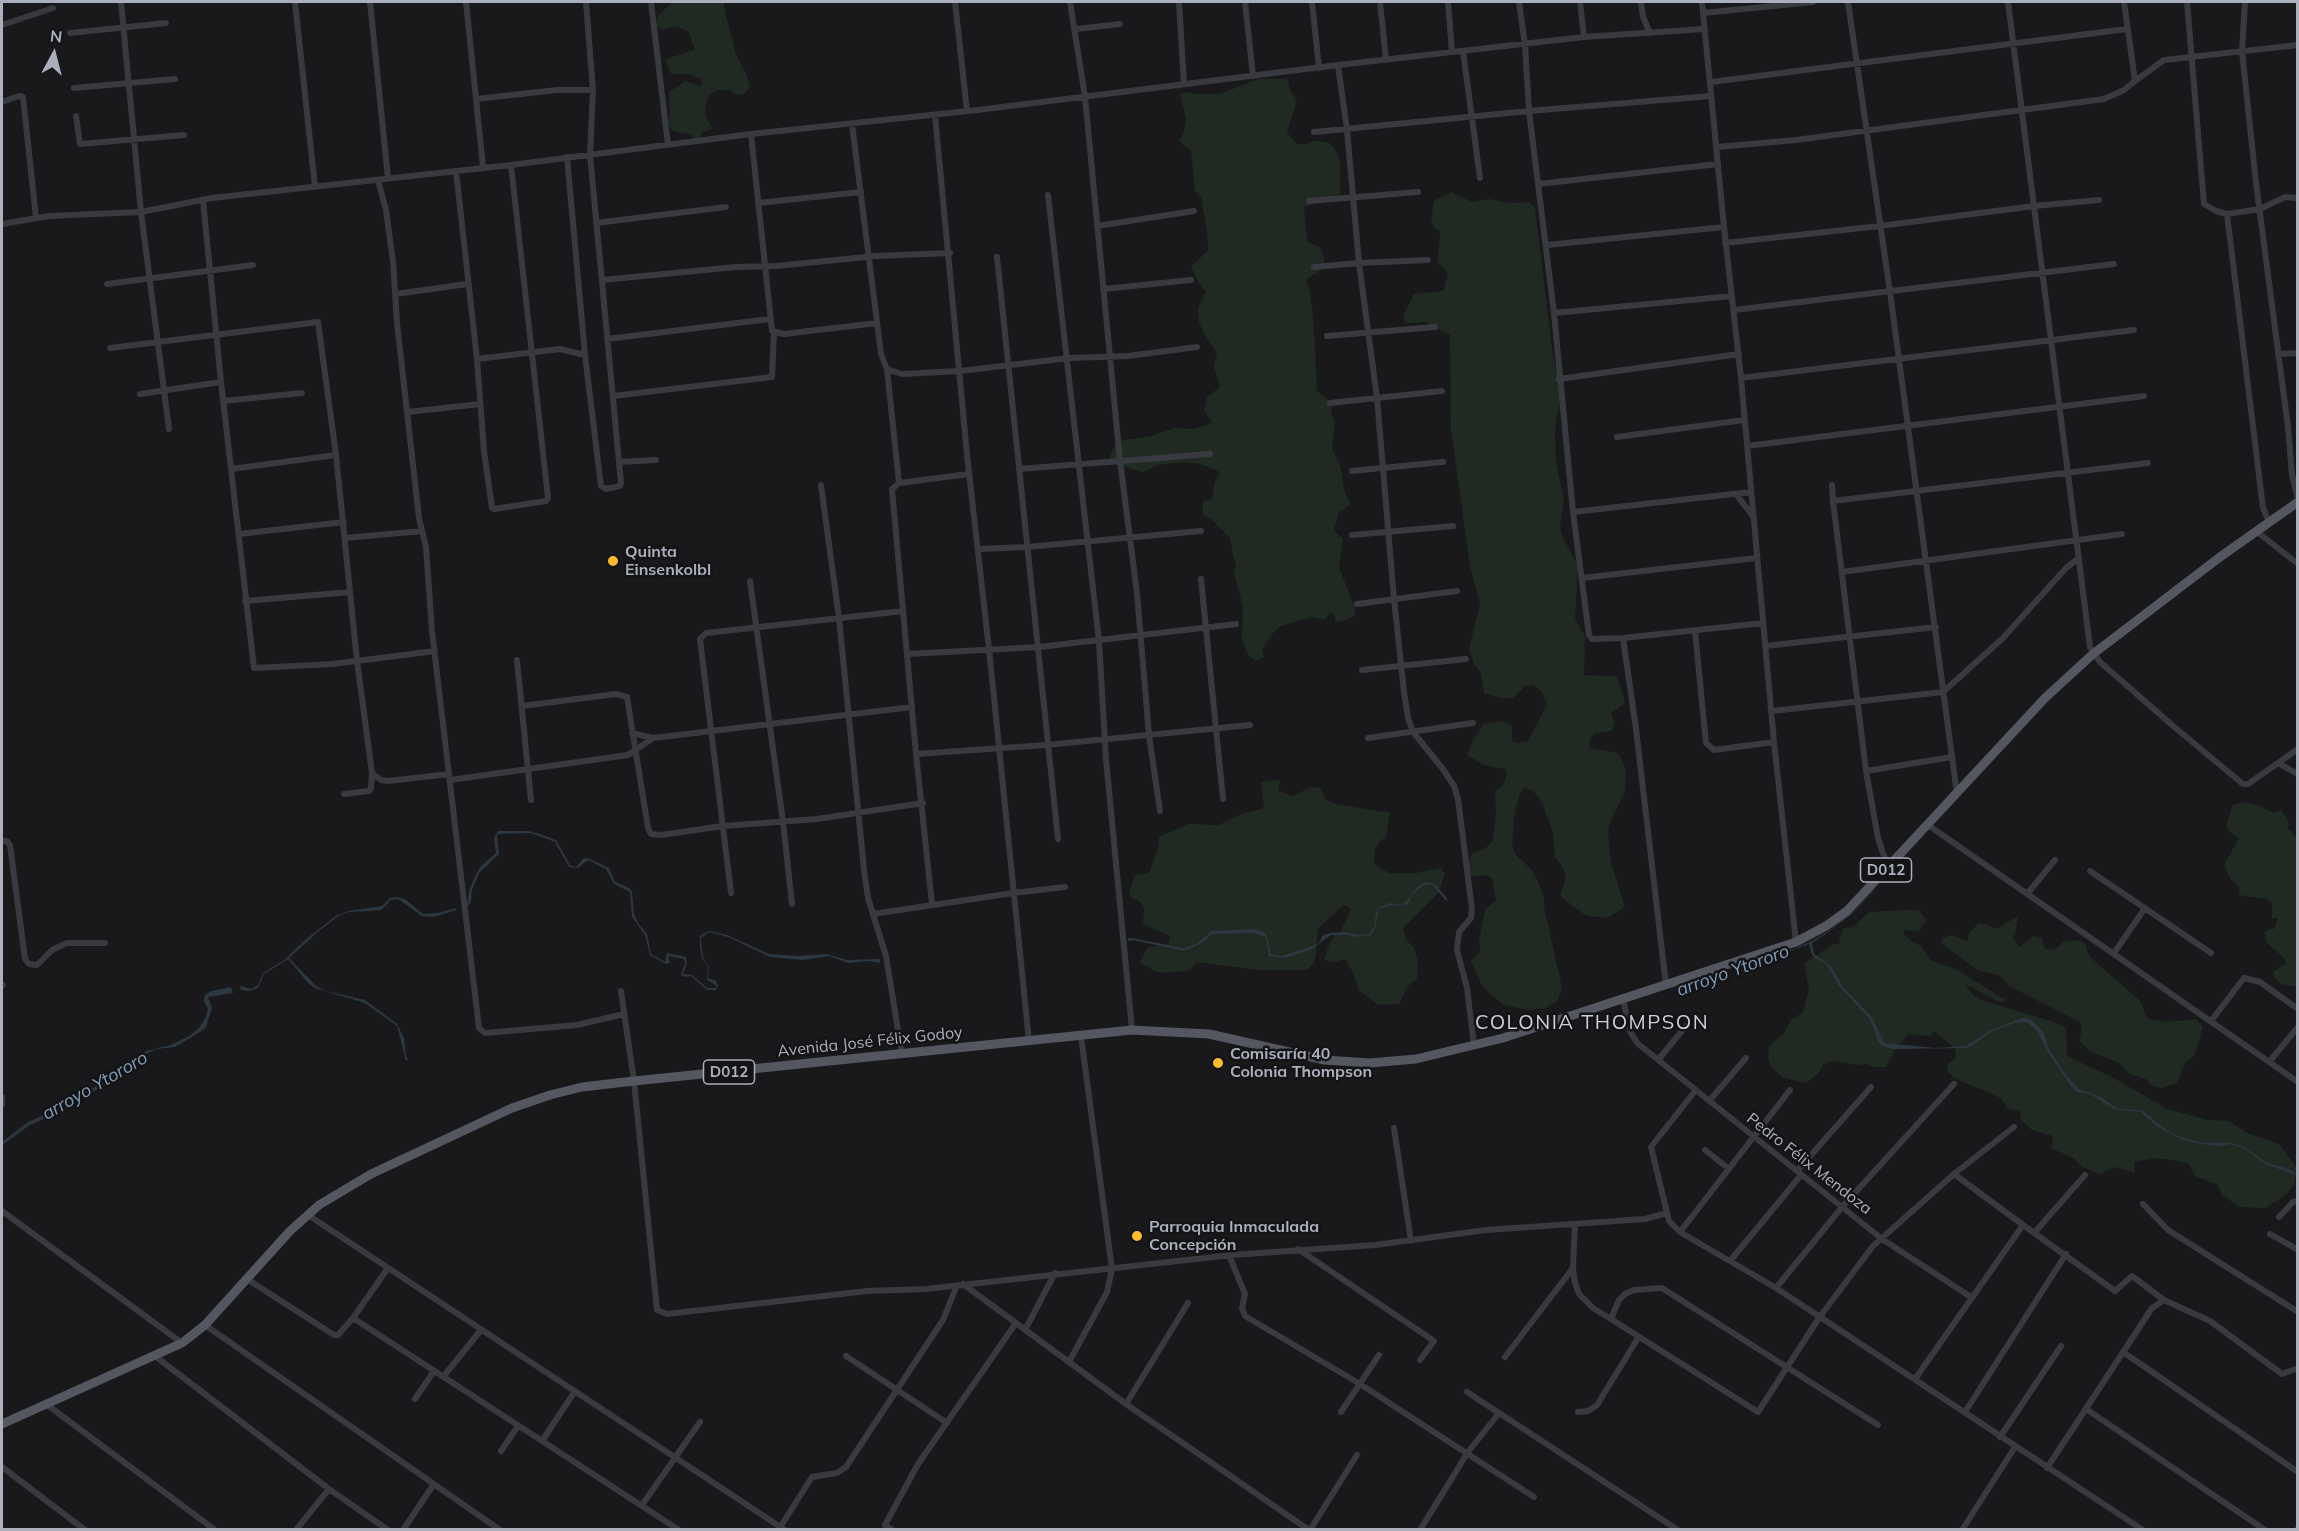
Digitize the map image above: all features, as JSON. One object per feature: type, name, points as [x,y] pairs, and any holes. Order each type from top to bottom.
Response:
[{"type":"main road","name":"D012","points":[[1623,999],[1796,942],[1826,926],[1847,911],[2045,698],[2093,654],[2298,501]]},
{"type":"main road","name":"Avenida José Félix Godoy","points":[[2,1424],[182,1343],[205,1325],[290,1231],[319,1205],[371,1174],[512,1108],[550,1095],[582,1087],[634,1081],[1132,1030],[1209,1034],[1325,1060],[1370,1063],[1416,1059],[1474,1046],[1623,999]]},
{"type":"street","points":[[121,2],[141,212],[169,429]]},
{"type":"street","points":[[295,2],[315,187]]},
{"type":"street","points":[[370,2],[388,178]]},
{"type":"street","points":[[466,2],[483,167]]},
{"type":"street","points":[[567,158],[585,355],[603,488],[621,485],[590,155],[593,90],[586,2]]},
{"type":"street","points":[[651,2],[668,145]]},
{"type":"street","points":[[955,2],[967,111]]},
{"type":"street","points":[[1070,2],[1085,97],[1120,461],[1142,635],[1149,735],[1160,811]]},
{"type":"street","points":[[1179,2],[1184,84]]},
{"type":"street","points":[[1245,2],[1253,76]]},
{"type":"street","points":[[1312,2],[1319,68]]},
{"type":"street","points":[[1380,2],[1386,60]]},
{"type":"street","points":[[1448,2],[1452,52]]},
{"type":"street","points":[[1519,2],[1525,45],[1529,111],[1547,245],[1573,512],[1590,638],[1623,638],[1763,623]]},
{"type":"street","points":[[1580,2],[1584,37]]},
{"type":"street","points":[[1641,2],[1643,17],[1650,33]]},
{"type":"street","points":[[1702,2],[1725,243],[1739,354],[1774,742],[1796,942]]},
{"type":"street","points":[[1703,13],[1813,2]]},
{"type":"street","points":[[1848,2],[1927,560],[1957,794]]},
{"type":"street","points":[[2007,2],[2090,647],[2093,654],[2172,725],[2243,784],[2248,784],[2298,749]]},
{"type":"street","points":[[2124,2],[2135,81]]},
{"type":"street","points":[[2187,2],[2204,204],[2227,214],[2260,209],[2279,199],[2298,198]]},
{"type":"street","points":[[2245,2],[2242,51],[2292,475],[2298,501]]},
{"type":"street","points":[[2,25],[52,8]]},
{"type":"street","points":[[1636,34],[1643,17]]},
{"type":"street","points":[[70,33],[166,23]]},
{"type":"street","points":[[1076,29],[1120,24]]},
{"type":"street","points":[[2,224],[88,213],[141,212],[203,200],[511,165],[751,134],[935,115],[1338,65],[1584,37],[1704,29]]},
{"type":"street","points":[[1711,82],[2127,29]]},
{"type":"street","points":[[1717,147],[1867,131],[2104,99],[2124,90],[2164,60],[2298,45]]},
{"type":"street","points":[[1463,51],[1480,178]]},
{"type":"street","points":[[1338,65],[1347,130],[1367,331],[1377,398],[1394,599],[1408,718],[1413,732],[1443,769],[1454,786],[1458,798],[1472,909],[1471,918],[1459,932],[1457,950],[1467,988],[1474,1046]]},
{"type":"street","points":[[74,88],[175,79]]},
{"type":"street","points":[[476,99],[557,90],[593,90]]},
{"type":"street","points":[[1314,132],[1711,96]]},
{"type":"street","points":[[2,102],[22,97],[36,218]]},
{"type":"street","points":[[935,115],[950,253],[969,474],[979,549],[1029,1041]]},
{"type":"street","points":[[76,116],[81,144],[184,135]]},
{"type":"street","points":[[852,124],[881,354],[887,369],[899,483]]},
{"type":"street","points":[[613,396],[772,377],[774,332],[771,328],[751,134]]},
{"type":"street","points":[[1538,184],[1718,164]]},
{"type":"street","points":[[456,171],[477,359],[484,451],[492,508],[494,509],[548,500],[511,165]]},
{"type":"street","points":[[378,180],[386,210],[422,531],[426,546],[435,651],[464,903],[481,1031],[485,1033],[577,1026],[624,1014]]},
{"type":"street","points":[[758,203],[861,192]]},
{"type":"street","points":[[1309,201],[1418,192]]},
{"type":"street","points":[[1048,195],[1099,641],[1105,739],[1132,1030]]},
{"type":"street","points":[[203,200],[220,382],[254,668],[357,661],[435,651]]},
{"type":"street","points":[[1725,243],[2099,200]]},
{"type":"street","points":[[596,224],[726,207]]},
{"type":"street","points":[[1097,226],[1194,211]]},
{"type":"street","points":[[2227,214],[2263,508],[2269,522]]},
{"type":"street","points":[[1547,245],[1724,227]]},
{"type":"street","points":[[602,280],[764,265],[950,253]]},
{"type":"street","points":[[997,257],[1039,647],[1046,745],[1058,839]]},
{"type":"street","points":[[1314,267],[1359,262],[1428,260]]},
{"type":"street","points":[[1734,310],[2114,264]]},
{"type":"street","points":[[107,284],[253,265]]},
{"type":"street","points":[[1103,289],[1191,280]]},
{"type":"street","points":[[396,294],[467,284]]},
{"type":"street","points":[[1554,313],[1732,296]]},
{"type":"street","points":[[608,339],[770,318]]},
{"type":"street","points":[[110,348],[318,322],[336,455],[357,661],[372,773],[369,791],[344,795]]},
{"type":"street","points":[[774,332],[784,334],[877,323]]},
{"type":"street","points":[[1327,336],[1434,327]]},
{"type":"street","points":[[1741,378],[2134,330]]},
{"type":"street","points":[[887,369],[902,374],[960,371],[1068,358],[1197,347]]},
{"type":"street","points":[[477,359],[566,349],[585,355]]},
{"type":"street","points":[[2278,354],[2298,353]]},
{"type":"street","points":[[1559,379],[1739,354]]},
{"type":"street","points":[[140,394],[220,382]]},
{"type":"street","points":[[1330,403],[1442,391]]},
{"type":"street","points":[[223,400],[302,393]]},
{"type":"street","points":[[1747,446],[2144,396]]},
{"type":"street","points":[[408,412],[480,404]]},
{"type":"street","points":[[1617,437],[1744,420]]},
{"type":"street","points":[[1019,469],[1210,454]]},
{"type":"street","points":[[231,469],[336,455]]},
{"type":"street","points":[[619,462],[656,460]]},
{"type":"street","points":[[1352,471],[1443,462]]},
{"type":"street","points":[[1833,501],[2148,463]]},
{"type":"street","points":[[932,904],[892,489],[899,483],[969,474]]},
{"type":"street","points":[[821,484],[839,618],[864,870],[873,914],[886,956],[902,1055]]},
{"type":"street","points":[[1832,485],[1866,771],[1878,838],[1890,866]]},
{"type":"street","points":[[1573,512],[1751,492]]},
{"type":"street","points":[[1737,494],[1754,517]]},
{"type":"street","points":[[239,534],[344,522]]},
{"type":"street","points":[[1352,535],[1453,526]]},
{"type":"street","points":[[345,538],[422,531]]},
{"type":"street","points":[[979,549],[1027,547],[1201,531]]},
{"type":"street","points":[[2256,531],[2298,564]]},
{"type":"street","points":[[1842,572],[2122,534]]},
{"type":"street","points":[[1582,578],[1756,558]]},
{"type":"street","points":[[1772,711],[1943,692],[2003,638],[2066,568],[2079,558]]},
{"type":"street","points":[[1201,579],[1223,799]]},
{"type":"street","points":[[750,582],[792,904]]},
{"type":"street","points":[[1357,604],[1457,591]]},
{"type":"street","points":[[245,601],[350,592]]},
{"type":"street","points":[[731,893],[700,639],[706,633],[903,611]]},
{"type":"street","points":[[908,654],[1039,647],[1236,624]]},
{"type":"street","points":[[1765,646],[1936,627]]},
{"type":"street","points":[[1695,631],[1706,742],[1714,750],[1774,742]]},
{"type":"street","points":[[1623,638],[1666,985]]},
{"type":"street","points":[[1362,670],[1466,659]]},
{"type":"street","points":[[517,660],[531,800]]},
{"type":"street","points":[[522,706],[621,694],[627,697],[648,828],[651,834],[661,835],[723,826],[783,822],[923,803]]},
{"type":"street","points":[[632,733],[653,738],[912,707]]},
{"type":"street","points":[[1368,738],[1473,723]]},
{"type":"street","points":[[916,754],[1046,745],[1250,724]]},
{"type":"street","points":[[372,773],[381,780],[388,781],[528,768],[628,754],[653,738]]},
{"type":"street","points":[[1866,771],[1952,757]]},
{"type":"street","points":[[2278,764],[2298,774]]},
{"type":"street","points":[[1928,825],[2298,1082]]},
{"type":"street","points":[[2,841],[7,841],[10,845],[25,959],[29,964],[37,965],[51,950],[67,943],[105,943]]},
{"type":"street","points":[[2027,894],[2055,860]]},
{"type":"street","points":[[2090,871],[2211,953]]},
{"type":"street","points":[[873,914],[1013,892],[1065,887]]},
{"type":"street","points":[[2114,953],[2145,908]]},
{"type":"street","points":[[2211,1022],[2244,978],[2260,982],[2298,1009]]},
{"type":"street","points":[[621,991],[634,1081],[657,1310],[667,1314],[867,1291],[926,1289],[1229,1255],[1376,1245],[1486,1230],[1645,1219],[1667,1213]]},
{"type":"street","name":"Pedro Félix Mendoza","points":[[1623,999],[1630,1031],[1637,1043],[1882,1239],[1971,1297]]},
{"type":"street","points":[[1658,1060],[1686,1026]]},
{"type":"street","points":[[2269,1062],[2298,1027]]},
{"type":"street","points":[[1069,1362],[1107,1292],[1112,1269],[1082,1036]]},
{"type":"street","points":[[1709,1101],[1746,1058]]},
{"type":"street","points":[[1776,1288],[1842,1207],[1954,1084]]},
{"type":"street","points":[[1730,1261],[1870,1087]]},
{"type":"street","points":[[1680,1232],[1790,1090]]},
{"type":"street","points":[[1695,1091],[1652,1148],[1669,1221],[1680,1232],[1776,1288],[2143,1530]]},
{"type":"street","points":[[2,1097],[2,1105]]},
{"type":"street","points":[[1575,1224],[1573,1268],[1579,1294],[1593,1308],[1638,1338],[1758,1412],[1819,1318],[1873,1246],[1954,1174],[2014,1127]]},
{"type":"street","points":[[1394,1128],[1411,1240]]},
{"type":"street","points":[[1705,1150],[1729,1168]]},
{"type":"street","points":[[1954,1174],[2022,1226],[2066,1254],[2115,1291],[2132,1276],[2164,1300],[2210,1321],[2282,1374],[2298,1368]]},
{"type":"street","points":[[2034,1233],[2085,1176]]},
{"type":"street","points":[[2279,1217],[2298,1201]]},
{"type":"street","points":[[2143,1204],[2168,1230],[2298,1312]]},
{"type":"street","points":[[2,1210],[182,1343]]},
{"type":"street","points":[[308,1215],[781,1529],[812,1477],[837,1473],[846,1467],[943,1320],[960,1284]]},
{"type":"street","points":[[1914,1379],[2022,1226]]},
{"type":"street","points":[[2270,1234],[2298,1250]]},
{"type":"street","points":[[1298,1249],[1434,1341],[1420,1360]]},
{"type":"street","points":[[1965,1412],[2066,1254]]},
{"type":"street","points":[[1229,1255],[1245,1294],[1242,1308],[1245,1316],[1360,1384],[1534,1497]]},
{"type":"street","points":[[247,1279],[334,1335],[338,1335],[353,1318],[388,1268]]},
{"type":"street","points":[[1505,1357],[1573,1268]]},
{"type":"street","points":[[1026,1330],[1055,1274]]},
{"type":"street","points":[[960,1284],[1300,1527],[1310,1530],[1357,1455]]},
{"type":"street","points":[[1611,1319],[1619,1300],[1625,1294],[1634,1290],[1662,1288],[1878,1425]]},
{"type":"street","points":[[2047,1468],[2152,1308],[2164,1300]]},
{"type":"street","points":[[1126,1404],[1188,1303]]},
{"type":"street","points":[[353,1318],[679,1530]]},
{"type":"street","points":[[892,1530],[885,1525],[918,1464],[1016,1323]]},
{"type":"street","points":[[205,1325],[500,1530]]},
{"type":"street","points":[[443,1377],[481,1329]]},
{"type":"street","points":[[1578,1412],[1588,1411],[1597,1405],[1638,1338]]},
{"type":"street","points":[[2000,1437],[2061,1346]]},
{"type":"street","points":[[2123,1352],[2298,1472]]},
{"type":"street","points":[[1341,1412],[1379,1355]]},
{"type":"street","points":[[155,1356],[329,1489],[388,1530]]},
{"type":"street","points":[[846,1356],[947,1423]]},
{"type":"street","points":[[415,1399],[434,1371]]},
{"type":"street","points":[[542,1441],[575,1391]]},
{"type":"street","points":[[1467,1392],[1678,1530]]},
{"type":"street","points":[[46,1404],[215,1530]]},
{"type":"street","points":[[2086,1409],[2265,1530]]},
{"type":"street","points":[[1420,1530],[1468,1452],[1499,1413]]},
{"type":"street","points":[[642,1505],[700,1422]]},
{"type":"street","points":[[501,1451],[518,1426]]},
{"type":"street","points":[[1962,1530],[2015,1447]]},
{"type":"street","points":[[2,1467],[85,1530]]},
{"type":"street","points":[[403,1530],[434,1484]]},
{"type":"street","points":[[296,1530],[329,1489]]},
{"type":"shaded area","points":[[672,2],[724,2],[736,55],[746,73],[750,87],[743,95],[733,93],[732,90],[718,90],[709,94],[705,115],[713,129],[703,132],[697,140],[689,134],[673,131],[667,123],[670,118],[669,92],[685,81],[701,86],[702,80],[689,74],[671,74],[665,59],[695,50],[689,32],[675,26],[663,30],[656,26],[658,16]]},
{"type":"shaded area","points":[[1258,79],[1288,79],[1290,90],[1297,100],[1287,132],[1296,144],[1307,144],[1312,141],[1330,143],[1340,162],[1340,195],[1304,207],[1307,241],[1320,248],[1325,261],[1322,269],[1306,282],[1310,291],[1314,328],[1317,391],[1332,403],[1331,412],[1335,423],[1332,449],[1340,465],[1345,493],[1351,504],[1339,512],[1334,530],[1343,539],[1339,567],[1355,609],[1354,616],[1345,620],[1335,622],[1335,616],[1330,612],[1325,620],[1312,617],[1281,626],[1272,634],[1262,650],[1264,657],[1256,661],[1248,655],[1242,640],[1243,607],[1233,570],[1236,568],[1230,538],[1211,519],[1203,515],[1203,501],[1212,500],[1214,484],[1220,472],[1201,464],[1181,462],[1158,465],[1143,472],[1110,463],[1110,454],[1118,441],[1152,436],[1174,428],[1194,429],[1213,423],[1204,411],[1207,397],[1220,387],[1214,367],[1217,353],[1199,322],[1198,308],[1206,292],[1191,266],[1208,251],[1207,231],[1201,198],[1195,191],[1191,151],[1179,141],[1186,119],[1180,94],[1186,92],[1220,94]]},
{"type":"shaded area","points":[[1451,192],[1472,202],[1489,199],[1511,203],[1529,202],[1535,208],[1553,356],[1563,398],[1557,413],[1555,433],[1556,463],[1564,499],[1560,527],[1562,536],[1578,566],[1575,618],[1585,636],[1584,675],[1617,676],[1625,703],[1611,713],[1615,723],[1611,731],[1594,733],[1589,742],[1590,748],[1618,753],[1626,769],[1625,791],[1608,832],[1611,862],[1625,907],[1607,918],[1596,917],[1585,915],[1560,896],[1566,878],[1564,869],[1555,857],[1553,833],[1542,802],[1534,792],[1525,787],[1519,796],[1512,844],[1515,854],[1531,869],[1537,879],[1544,898],[1562,988],[1557,1001],[1546,1008],[1528,1010],[1504,1005],[1488,992],[1481,984],[1471,961],[1480,951],[1479,940],[1485,910],[1496,900],[1492,879],[1487,875],[1476,877],[1465,873],[1472,854],[1487,847],[1493,840],[1496,813],[1495,791],[1503,785],[1507,775],[1506,769],[1484,765],[1467,755],[1484,724],[1503,721],[1512,726],[1512,741],[1517,743],[1528,741],[1547,705],[1541,691],[1533,685],[1525,686],[1513,698],[1501,698],[1484,693],[1481,673],[1474,664],[1469,649],[1480,604],[1470,566],[1451,430],[1450,335],[1425,322],[1405,323],[1403,316],[1414,294],[1444,289],[1448,274],[1437,260],[1441,230],[1435,229],[1431,222],[1434,201]]},
{"type":"shaded area","points":[[1280,780],[1278,791],[1293,796],[1311,787],[1321,788],[1325,799],[1335,804],[1390,813],[1386,837],[1375,849],[1374,864],[1389,873],[1416,873],[1441,868],[1445,874],[1438,893],[1403,928],[1406,940],[1414,947],[1418,961],[1417,979],[1407,987],[1399,1004],[1378,1005],[1359,990],[1345,959],[1334,962],[1324,960],[1329,945],[1335,934],[1339,934],[1351,909],[1344,905],[1318,928],[1314,963],[1307,970],[1258,970],[1197,962],[1190,970],[1167,973],[1156,972],[1140,962],[1147,948],[1168,944],[1170,936],[1143,924],[1144,910],[1141,902],[1129,894],[1135,875],[1149,873],[1158,848],[1159,837],[1188,824],[1219,825],[1241,814],[1264,808],[1261,782]]},
{"type":"shaded area","points":[[2243,802],[2257,805],[2274,813],[2281,810],[2289,822],[2288,828],[2297,838],[2297,987],[2281,984],[2273,976],[2274,971],[2286,964],[2283,957],[2266,942],[2265,932],[2274,929],[2278,918],[2272,918],[2272,903],[2266,899],[2239,895],[2239,887],[2230,878],[2224,865],[2239,838],[2227,830],[2227,822],[2233,805]]},
{"type":"shaded area","points":[[498,831],[528,831],[540,834],[556,840],[570,865],[576,867],[583,859],[588,858],[609,868],[615,882],[629,888],[632,892],[634,914],[647,934],[651,954],[665,962],[667,953],[686,957],[687,963],[683,974],[692,975],[707,988],[717,986],[707,980],[708,965],[702,959],[700,947],[700,936],[709,931],[727,935],[769,954],[797,956],[827,954],[847,960],[880,959],[880,963],[868,961],[848,963],[829,956],[803,960],[770,957],[728,937],[709,932],[701,938],[703,958],[709,966],[708,978],[716,981],[718,986],[716,990],[707,990],[691,976],[684,977],[681,974],[684,959],[668,956],[670,963],[666,964],[650,955],[645,935],[632,917],[630,892],[614,884],[606,869],[588,860],[578,868],[569,867],[555,842],[531,833],[497,834],[499,854],[479,873],[472,890],[471,902],[467,907],[469,891],[475,876],[481,866],[496,853],[494,838]]},
{"type":"shaded area","points":[[1425,882],[1435,884],[1447,898],[1446,901],[1433,885],[1423,885],[1411,896],[1408,904],[1379,909],[1375,928],[1371,935],[1356,937],[1331,935],[1310,950],[1285,958],[1269,956],[1266,937],[1254,933],[1212,934],[1202,943],[1184,951],[1133,940],[1128,941],[1128,938],[1132,938],[1183,948],[1196,944],[1212,931],[1253,929],[1264,932],[1267,936],[1271,954],[1282,956],[1319,943],[1322,936],[1330,933],[1369,934],[1374,927],[1379,908],[1389,903],[1401,905],[1405,903],[1418,886]]},
{"type":"shaded area","points":[[1874,889],[1853,913],[1830,931],[1812,943],[1814,954],[1831,966],[1843,987],[1872,1017],[1884,1043],[1936,1048],[1966,1046],[1989,1031],[2022,1018],[2030,1019],[2043,1031],[2049,1049],[2063,1071],[2079,1089],[2101,1097],[2116,1108],[2143,1111],[2175,1135],[2202,1143],[2232,1143],[2242,1146],[2267,1163],[2289,1169],[2297,1175],[2267,1165],[2241,1147],[2230,1144],[2221,1146],[2200,1144],[2181,1139],[2158,1127],[2141,1112],[2114,1109],[2090,1094],[2077,1092],[2048,1053],[2037,1031],[2027,1022],[2015,1023],[1992,1031],[1972,1046],[1965,1048],[1893,1049],[1882,1046],[1870,1019],[1839,986],[1827,965],[1815,958],[1809,944],[1778,956],[1830,930],[1852,913]]},
{"type":"shaded area","points":[[390,898],[405,899],[423,914],[456,908],[457,910],[433,917],[422,916],[398,899],[391,900],[381,910],[340,915],[289,958],[316,986],[326,991],[365,1000],[397,1024],[404,1038],[408,1059],[406,1061],[397,1026],[365,1003],[315,988],[288,959],[264,974],[258,988],[250,991],[241,990],[240,986],[251,989],[258,985],[263,973],[284,960],[337,915],[349,911],[382,906]]},
{"type":"shaded area","points":[[1920,911],[1926,920],[1919,931],[1904,930],[1904,934],[1921,946],[1931,960],[1957,970],[2006,1000],[2001,1003],[1965,984],[1974,996],[2066,1028],[2067,1055],[2073,1059],[2114,1078],[2167,1109],[2208,1120],[2229,1121],[2247,1133],[2279,1144],[2297,1168],[2294,1184],[2288,1193],[2266,1208],[2239,1207],[2221,1194],[2218,1185],[2195,1176],[2189,1164],[2179,1161],[2155,1158],[2134,1162],[2135,1173],[2114,1167],[2100,1174],[2083,1167],[2073,1158],[2051,1148],[2053,1136],[2032,1130],[2021,1120],[2020,1111],[2007,1108],[2001,1098],[1954,1078],[1947,1071],[1948,1064],[1956,1057],[1955,1049],[1934,1031],[1930,1036],[1909,1034],[1897,1046],[1886,1067],[1832,1061],[1823,1065],[1818,1074],[1806,1083],[1782,1077],[1771,1067],[1768,1058],[1769,1046],[1784,1033],[1790,1021],[1803,1012],[1809,989],[1804,964],[1833,944],[1840,944],[1843,929],[1853,927],[1869,912]]},
{"type":"shaded area","points":[[2018,916],[2015,935],[2012,937],[2020,947],[2033,936],[2042,938],[2044,948],[2050,950],[2063,942],[2079,940],[2085,944],[2089,956],[2140,1001],[2148,1019],[2167,1022],[2196,1019],[2203,1027],[2194,1056],[2185,1063],[2177,1083],[2162,1088],[2153,1086],[2146,1079],[2129,1074],[2118,1062],[2091,1052],[2079,1041],[2082,1028],[2080,1022],[2007,985],[2001,976],[1977,970],[1941,943],[1943,938],[1952,935],[1968,941],[1969,934],[1978,923],[1987,924],[1996,929]]},
{"type":"shaded area","points":[[231,987],[233,993],[208,997],[212,1008],[206,1027],[200,1032],[175,1047],[156,1049],[146,1054],[95,1091],[81,1095],[71,1107],[30,1125],[2,1145],[2,1142],[28,1122],[71,1103],[78,1094],[95,1087],[128,1061],[146,1051],[171,1045],[189,1036],[199,1028],[206,1017],[208,1008],[204,1002],[205,995],[211,991]]},
{"type":"waterway","name":"arroyo Ytororo","points":[[1766,962],[1779,957]]},
{"type":"place","name":"Quinta Einsenkolbl","points":[[613,561]]},
{"type":"place","name":"Comisaría 40 Colonia Thompson","points":[[1218,1063]]},
{"type":"place","name":"Parroquia Inmaculada Concepción","points":[[1137,1236]]},
{"type":"district","name":"COLONIA THOMPSON","points":[[1592,1023]]}]
